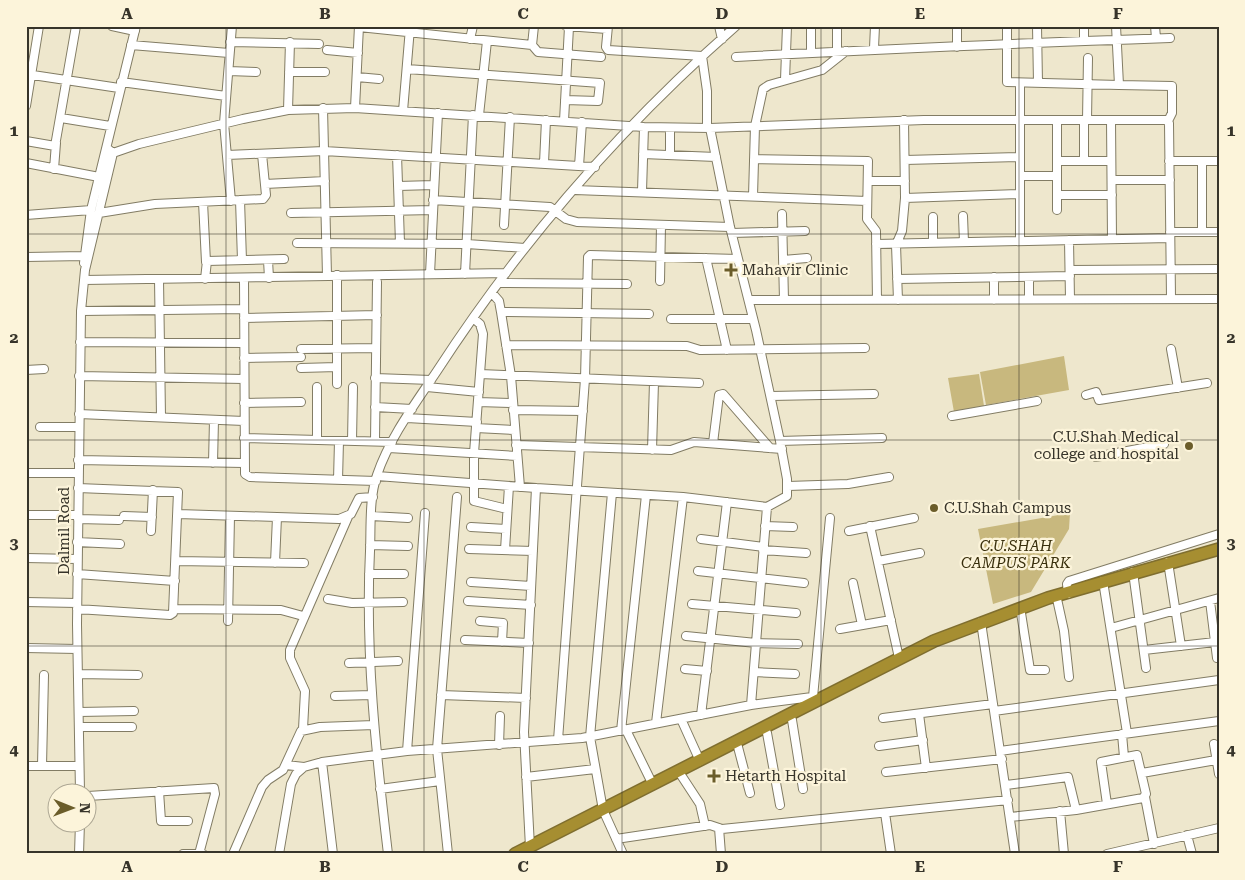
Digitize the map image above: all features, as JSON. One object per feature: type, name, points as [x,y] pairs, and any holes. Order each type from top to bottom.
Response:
[{"type":"highway","points":[[604,812],[653,785],[738,747],[981,625],[1021,613],[1103,581],[1219,549]]},
{"type":"highway","points":[[515,854],[529,850],[604,812],[814,700],[899,658],[1042,600],[1062,596]]},
{"type":"street","points":[[26,106],[29,74],[39,26]]},
{"type":"street","points":[[54,169],[56,143],[76,26]]},
{"type":"street","points":[[85,270],[99,213],[110,150],[110,126],[135,29],[112,26]]},
{"type":"street","points":[[231,201],[224,123],[232,26]]},
{"type":"street","points":[[470,39],[473,26]]},
{"type":"street","points":[[532,45],[534,26]]},
{"type":"street","points":[[564,26],[607,28],[606,47],[608,50],[702,56]]},
{"type":"street","points":[[564,121],[569,26]]},
{"type":"street","points":[[719,26],[722,39]]},
{"type":"street","points":[[388,854],[376,755],[367,603],[371,516],[376,478],[406,418],[473,318],[525,248],[630,126],[702,56],[736,26]]},
{"type":"street","points":[[786,80],[787,26]]},
{"type":"street","points":[[811,26],[811,53]]},
{"type":"street","points":[[837,26],[837,51]]},
{"type":"street","points":[[874,26],[874,48]]},
{"type":"street","points":[[957,26],[957,48]]},
{"type":"street","points":[[1006,26],[1007,82],[1172,86],[1172,113],[1168,122],[1171,298]]},
{"type":"street","points":[[1037,26],[1038,83]]},
{"type":"street","points":[[1084,26],[1084,41]]},
{"type":"street","points":[[1116,26],[1119,85]]},
{"type":"street","points":[[1155,26],[1156,38]]},
{"type":"street","points":[[355,108],[359,27],[410,29],[470,39],[532,45],[540,53],[601,57]]},
{"type":"street","points":[[403,111],[410,29]]},
{"type":"street","points":[[736,57],[874,48],[957,48],[1170,38]]},
{"type":"street","points":[[465,274],[471,158],[487,41]]},
{"type":"street","points":[[230,42],[319,44]]},
{"type":"street","points":[[288,110],[290,42]]},
{"type":"street","points":[[131,45],[229,53]]},
{"type":"street","points":[[327,50],[358,53]]},
{"type":"street","points":[[753,196],[755,126],[763,89],[786,80],[822,70],[846,51]]},
{"type":"street","points":[[244,279],[244,463],[245,474],[250,477],[338,480],[376,478],[474,483],[683,497],[767,507],[787,496],[788,486],[771,396],[708,128],[707,91],[702,56]]},
{"type":"street","points":[[1084,161],[1088,58]]},
{"type":"street","points":[[407,69],[598,82],[599,100],[565,100]]},
{"type":"street","points":[[228,71],[256,72]]},
{"type":"street","points":[[289,72],[325,72]]},
{"type":"street","points":[[29,74],[68,80],[226,96]]},
{"type":"street","points":[[356,77],[379,78]]},
{"type":"street","points":[[1020,83],[1020,241]]},
{"type":"street","points":[[110,150],[288,110],[323,108],[438,112],[670,128],[904,120],[1020,119],[1168,122]]},
{"type":"street","points":[[323,108],[327,276]]},
{"type":"street","points":[[430,274],[438,112]]},
{"type":"street","points":[[504,225],[510,117]]},
{"type":"street","points":[[61,118],[110,126]]},
{"type":"street","points":[[544,163],[546,120]]},
{"type":"street","points":[[898,300],[897,244],[902,231],[905,198],[904,120]]},
{"type":"street","points":[[1057,120],[1057,210]]},
{"type":"street","points":[[1111,120],[1112,239]]},
{"type":"street","points":[[579,166],[582,122]]},
{"type":"street","points":[[642,192],[644,127]]},
{"type":"street","points":[[670,128],[670,155]]},
{"type":"street","points":[[26,141],[53,147],[56,143]]},
{"type":"street","points":[[85,270],[84,256],[91,210],[99,177],[110,150]]},
{"type":"street","points":[[227,156],[324,150],[595,167]]},
{"type":"street","points":[[99,213],[155,204],[264,198],[262,154]]},
{"type":"street","points":[[643,154],[716,157]]},
{"type":"street","points":[[398,155],[400,243]]},
{"type":"street","points":[[905,160],[1020,156]]},
{"type":"street","points":[[754,159],[866,161],[868,163],[867,219],[876,231],[877,300]]},
{"type":"street","points":[[1057,161],[1112,161]]},
{"type":"street","points":[[1169,161],[1219,161]]},
{"type":"street","points":[[1202,161],[1202,232]]},
{"type":"street","points":[[26,163],[99,177]]},
{"type":"street","points":[[1020,176],[1057,176]]},
{"type":"street","points":[[1112,180],[1170,180]]},
{"type":"street","points":[[264,184],[325,181]]},
{"type":"street","points":[[868,181],[905,181]]},
{"type":"street","points":[[398,186],[434,185]]},
{"type":"street","points":[[575,190],[725,194],[867,201]]},
{"type":"street","points":[[905,198],[1020,194]]},
{"type":"street","points":[[1057,195],[1112,195]]},
{"type":"street","points":[[240,200],[242,260]]},
{"type":"street","points":[[433,200],[550,207],[566,219],[577,222],[731,230],[805,231]]},
{"type":"street","points":[[203,202],[205,279]]},
{"type":"street","points":[[26,215],[91,210]]},
{"type":"street","points":[[291,213],[433,210]]},
{"type":"street","points":[[782,214],[784,300]]},
{"type":"street","points":[[963,216],[964,242]]},
{"type":"street","points":[[933,217],[933,243]]},
{"type":"street","points":[[660,281],[661,225]]},
{"type":"street","points":[[876,244],[1112,239],[1219,232]]},
{"type":"street","points":[[1069,240],[1070,299]]},
{"type":"street","points":[[297,243],[466,244],[525,248]]},
{"type":"street","points":[[26,257],[84,256]]},
{"type":"street","points":[[558,740],[586,379],[588,256],[738,259]]},
{"type":"street","points":[[706,258],[727,350]]},
{"type":"street","points":[[783,260],[807,258]]},
{"type":"street","points":[[206,262],[284,259]]},
{"type":"street","points":[[268,260],[269,278]]},
{"type":"street","points":[[897,279],[1029,277],[1070,273],[1219,269]]},
{"type":"street","name":"Dalmil Road","points":[[80,782],[77,606],[78,414],[81,311],[85,270]]},
{"type":"street","points":[[84,280],[244,279],[506,273]]},
{"type":"street","points":[[337,276],[337,384]]},
{"type":"street","points":[[994,277],[994,300]]},
{"type":"street","points":[[1029,277],[1029,300]]},
{"type":"street","points":[[159,279],[161,417]]},
{"type":"street","points":[[375,442],[377,282]]},
{"type":"street","points":[[499,282],[627,284]]},
{"type":"street","points":[[492,293],[498,301],[501,312],[511,376],[520,487]]},
{"type":"street","points":[[748,300],[1219,299]]},
{"type":"street","points":[[81,311],[159,310],[377,315]]},
{"type":"street","points":[[501,312],[650,314]]},
{"type":"street","points":[[473,318],[480,324],[483,334],[474,453],[476,502],[508,509]]},
{"type":"street","points":[[671,319],[753,319]]},
{"type":"street","points":[[80,342],[244,343]]},
{"type":"street","points":[[506,345],[687,346],[700,350],[865,348]]},
{"type":"street","points":[[244,358],[338,348],[376,348]]},
{"type":"street","points":[[1171,348],[1178,388]]},
{"type":"street","points":[[301,368],[337,367]]},
{"type":"street","points":[[26,370],[44,369]]},
{"type":"street","points":[[480,374],[699,383]]},
{"type":"street","points":[[79,376],[244,379]]},
{"type":"street","points":[[376,378],[429,383],[479,392]]},
{"type":"street","points":[[652,450],[654,382]]},
{"type":"street","points":[[1086,395],[1096,392],[1098,400],[1207,383]]},
{"type":"street","points":[[317,386],[317,440]]},
{"type":"street","points":[[352,441],[353,387]]},
{"type":"street","points":[[713,443],[719,395],[723,394],[770,448]]},
{"type":"street","points":[[771,396],[874,394]]},
{"type":"street","points":[[952,416],[1037,401]]},
{"type":"street","points":[[244,403],[301,402]]},
{"type":"street","points":[[478,402],[513,407],[583,411]]},
{"type":"street","points":[[375,407],[412,409]]},
{"type":"street","points":[[78,414],[244,421]]},
{"type":"street","points":[[406,418],[515,430]]},
{"type":"street","points":[[213,463],[214,420]]},
{"type":"street","points":[[40,427],[78,427]]},
{"type":"street","points":[[244,438],[375,442],[517,456]]},
{"type":"street","points":[[516,445],[674,450],[692,442],[770,448],[781,445],[882,438]]},
{"type":"street","points":[[338,480],[339,441]]},
{"type":"street","points":[[1096,457],[1164,444]]},
{"type":"street","points":[[78,460],[244,463]]},
{"type":"street","points":[[27,473],[78,473]]},
{"type":"street","points":[[788,486],[848,484],[890,477]]},
{"type":"street","points":[[505,550],[509,486]]},
{"type":"street","points":[[26,602],[170,615],[174,608],[178,491],[78,488]]},
{"type":"street","points":[[529,850],[524,744],[536,488]]},
{"type":"street","points":[[151,531],[153,490]]},
{"type":"street","points":[[612,493],[590,737],[604,812],[623,854]]},
{"type":"street","points":[[646,495],[623,730],[653,785]]},
{"type":"street","points":[[233,854],[262,787],[286,765],[303,729],[305,691],[289,654],[303,616],[348,517],[359,498],[373,497]]},
{"type":"street","points":[[448,854],[437,749],[457,497]]},
{"type":"street","points":[[656,723],[683,497]]},
{"type":"street","points":[[701,715],[727,502]]},
{"type":"street","points":[[751,705],[767,507]]},
{"type":"street","points":[[408,751],[424,513]]},
{"type":"street","points":[[178,514],[339,519],[348,517]]},
{"type":"street","points":[[26,515],[152,517]]},
{"type":"street","points":[[228,621],[230,516]]},
{"type":"street","points":[[371,516],[408,518]]},
{"type":"street","points":[[275,563],[277,517]]},
{"type":"street","points":[[286,765],[304,767],[322,762],[408,751],[524,744],[590,737],[751,705],[814,700],[830,518]]},
{"type":"street","points":[[849,531],[914,518]]},
{"type":"street","points":[[766,526],[793,528]]},
{"type":"street","points":[[870,526],[899,658]]},
{"type":"street","points":[[472,527],[506,529]]},
{"type":"street","points":[[1069,677],[1062,596],[1069,581],[1219,534]]},
{"type":"street","points":[[701,539],[806,553]]},
{"type":"street","points":[[78,542],[120,544]]},
{"type":"street","points":[[370,545],[408,546]]},
{"type":"street","points":[[469,549],[533,551]]},
{"type":"street","points":[[878,561],[920,553]]},
{"type":"street","points":[[26,558],[77,558]]},
{"type":"street","points":[[176,561],[304,563]]},
{"type":"street","points":[[1168,562],[1181,646]]},
{"type":"street","points":[[698,572],[804,584]]},
{"type":"street","points":[[1133,572],[1146,668]]},
{"type":"street","points":[[77,574],[175,581]]},
{"type":"street","points":[[368,574],[404,574]]},
{"type":"street","points":[[1103,581],[1121,692],[1125,734],[1124,757]]},
{"type":"street","points":[[471,582],[531,586]]},
{"type":"street","points":[[852,583],[862,625]]},
{"type":"street","points":[[1111,628],[1219,598]]},
{"type":"street","points":[[328,599],[367,603],[403,602]]},
{"type":"street","points":[[1210,601],[1217,658]]},
{"type":"street","points":[[468,602],[531,605]]},
{"type":"street","points":[[692,604],[796,613]]},
{"type":"street","points":[[174,608],[286,610],[303,616]]},
{"type":"street","points":[[1021,613],[1030,670],[1045,670]]},
{"type":"street","points":[[840,629],[891,620]]},
{"type":"street","points":[[480,621],[502,623],[502,642]]},
{"type":"street","points":[[981,625],[1015,854]]},
{"type":"street","points":[[686,636],[756,643],[798,644]]},
{"type":"street","points":[[465,640],[529,643]]},
{"type":"street","points":[[1144,650],[1215,642]]},
{"type":"street","points":[[26,648],[78,649]]},
{"type":"street","points":[[349,663],[398,661]]},
{"type":"street","points":[[685,669],[707,671]]},
{"type":"street","points":[[754,672],[795,674]]},
{"type":"street","points":[[78,674],[138,675]]},
{"type":"street","points":[[42,766],[44,675]]},
{"type":"street","points":[[883,718],[994,707],[1219,680]]},
{"type":"street","points":[[335,696],[372,695]]},
{"type":"street","points":[[441,695],[526,698]]},
{"type":"street","points":[[78,712],[134,710]]},
{"type":"street","points":[[919,714],[926,768]]},
{"type":"street","points":[[499,745],[500,716]]},
{"type":"street","points":[[681,719],[700,761]]},
{"type":"street","points":[[792,720],[803,789]]},
{"type":"street","points":[[886,772],[926,768],[1125,734],[1219,721]]},
{"type":"street","points":[[303,729],[320,726],[374,725]]},
{"type":"street","points":[[79,727],[132,727]]},
{"type":"street","points":[[767,732],[780,805]]},
{"type":"street","points":[[879,746],[923,740]]},
{"type":"street","points":[[1214,744],[1219,774]]},
{"type":"street","points":[[738,747],[750,793]]},
{"type":"street","points":[[1107,804],[1101,762],[1138,756],[1154,844]]},
{"type":"street","points":[[1142,773],[1216,760]]},
{"type":"street","points":[[322,762],[333,854]]},
{"type":"street","points":[[26,766],[80,766]]},
{"type":"street","points":[[279,854],[291,784],[296,774],[304,767]]},
{"type":"street","points":[[526,777],[595,769]]},
{"type":"street","points":[[680,773],[700,804],[705,826]]},
{"type":"street","points":[[1006,785],[1068,777],[1076,810]]},
{"type":"street","points":[[380,789],[440,781]]},
{"type":"street","points":[[98,795],[214,788],[215,794],[201,853],[183,854]]},
{"type":"street","points":[[159,791],[161,821],[188,821]]},
{"type":"street","points":[[1010,817],[1076,810],[1145,797]]},
{"type":"street","points":[[616,839],[712,825],[719,828],[1008,800]]},
{"type":"street","points":[[1060,812],[1064,854]]},
{"type":"street","points":[[885,813],[891,854]]},
{"type":"street","points":[[719,828],[721,854]]},
{"type":"street","points":[[1107,854],[1219,828]]},
{"type":"street","points":[[79,854],[80,832]]},
{"type":"street","points":[[1188,835],[1192,854]]},
{"type":"green space","points":[[1064,356],[1069,390],[986,405],[980,372]]},
{"type":"green space","points":[[979,374],[984,406],[954,412],[948,378]]},
{"type":"green space","name":"C.U.SHAH CAMPUS PARK","points":[[1070,513],[1069,529],[1031,592],[993,604],[978,529]]},
{"type":"place","name":"Mahavir Clinic","points":[[731,270]]},
{"type":"place","name":"C.U.Shah Medical college and hospital","points":[[1189,446]]},
{"type":"place","name":"C.U.Shah Campus","points":[[934,508]]},
{"type":"place","name":"Hetarth Hospital","points":[[714,776]]}]
